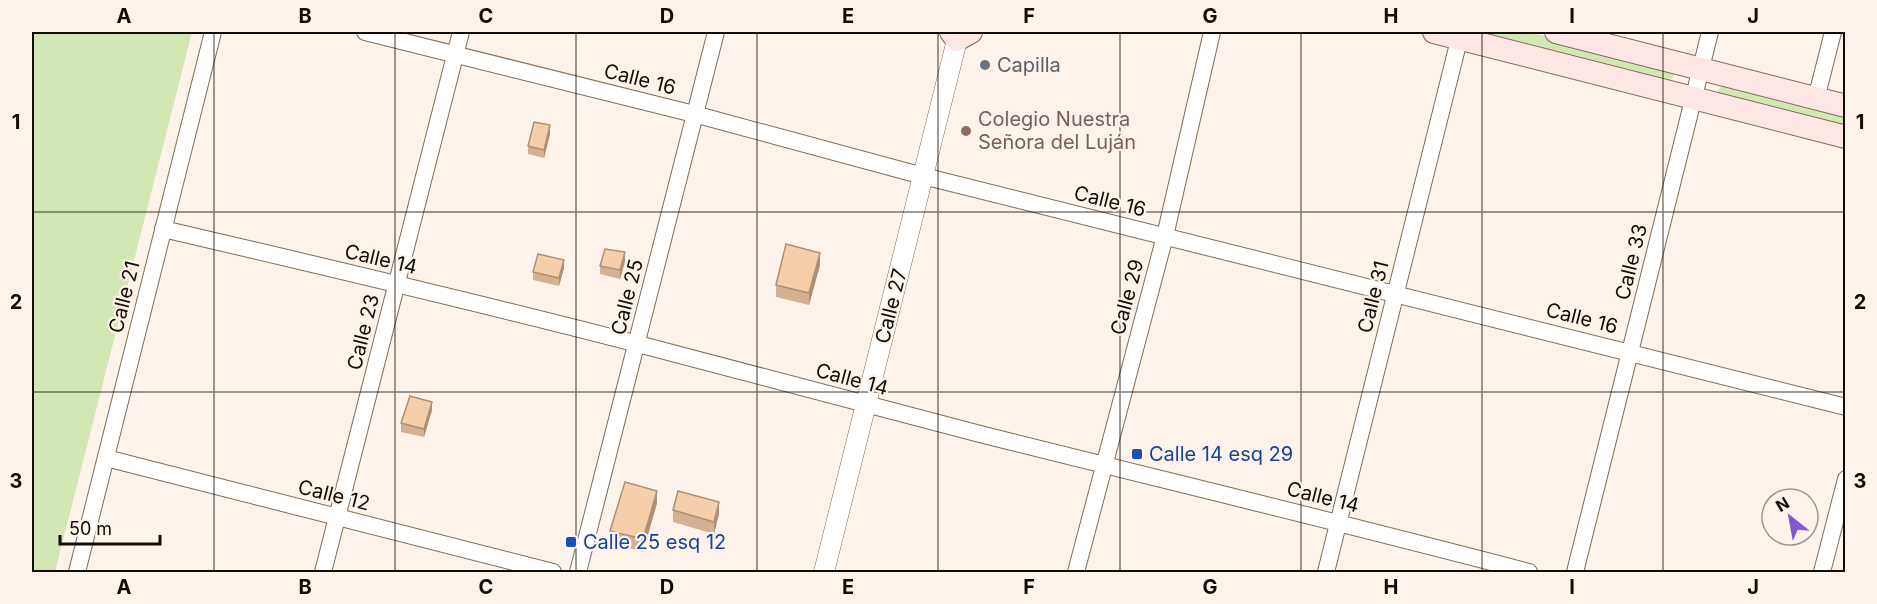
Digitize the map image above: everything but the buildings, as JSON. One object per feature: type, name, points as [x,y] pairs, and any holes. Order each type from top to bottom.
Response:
[{"type":"main road","points":[[1434,32],[1460,35],[1845,137]]},
{"type":"main road","points":[[1557,32],[1845,106]]},
{"type":"street","name":"Calle 21","points":[[77,573],[213,32]]},
{"type":"street","name":"Calle 16","points":[[365,32],[694,114],[923,176],[1845,407]]},
{"type":"street","name":"Calle 23","points":[[323,573],[461,32]]},
{"type":"street","name":"Calle 25","points":[[578,573],[716,32]]},
{"type":"street","name":"Calle 29","points":[[1076,573],[1165,236],[1212,32]]},
{"type":"street","name":"Calle 33","points":[[1575,573],[1710,32]]},
{"type":"street","points":[[1816,99],[1833,32]]},
{"type":"street","name":"Calle 27","points":[[824,573],[960,34]]},
{"type":"street","name":"Calle 31","points":[[1326,573],[1460,35]]},
{"type":"street","name":"Calle 14","points":[[163,229],[638,344],[1104,465],[1339,522],[1529,573]]},
{"type":"street","name":"Calle 12","points":[[106,458],[553,573]]},
{"type":"street","points":[[1822,573],[1845,479]]},
{"type":"green space","points":[[32,32],[192,32],[55,572],[32,572]]},
{"type":"green space","points":[[1485,32],[1528,32],[1667,66],[1674,75],[1670,81],[1487,36]]},
{"type":"green space","points":[[1722,85],[1845,114],[1845,130],[1719,94],[1718,91]]},
{"type":"place","name":"Capilla","points":[[985,65]]},
{"type":"place","name":"Colegio Nuestra Señora del Luján","points":[[966,131]]},
{"type":"place","name":"Calle 14 esq 29","points":[[1137,454]]},
{"type":"place","name":"Calle 25 esq 12","points":[[571,542]]}]
